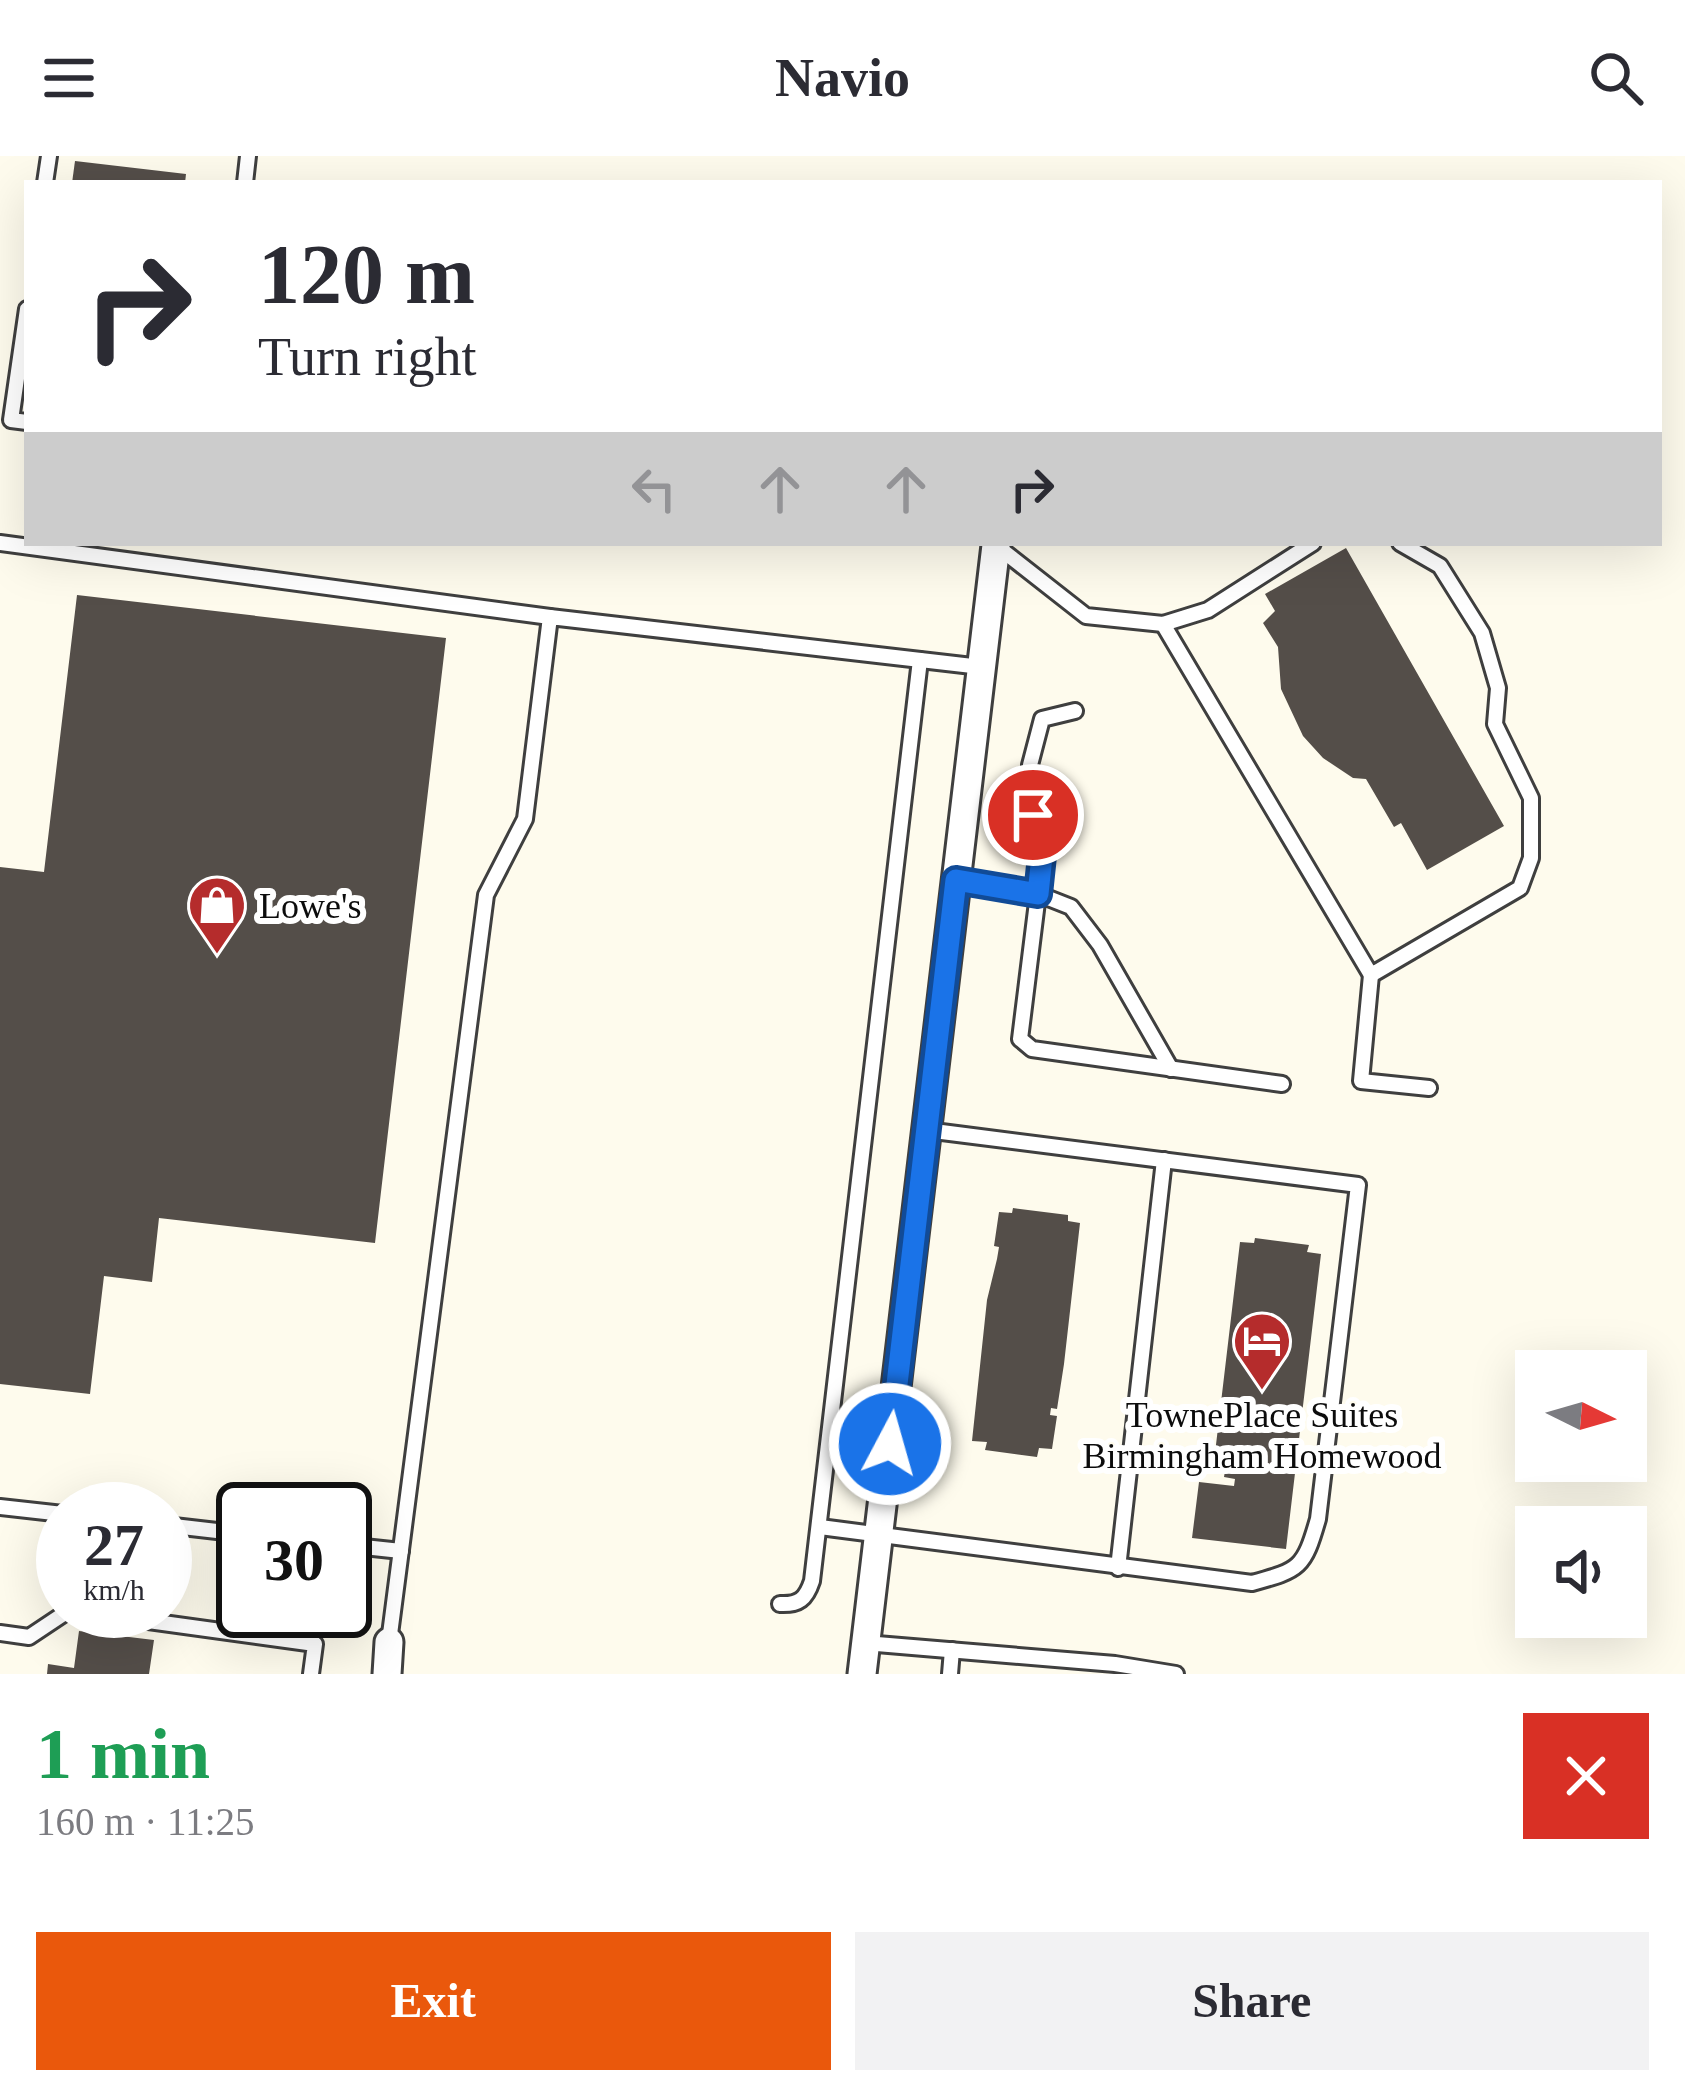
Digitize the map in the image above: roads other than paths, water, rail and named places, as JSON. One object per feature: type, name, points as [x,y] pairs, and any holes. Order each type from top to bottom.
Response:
[{"type":"street","points":[[862,1674],[992,546]]},
{"type":"street","points":[[387,1674],[388,1642]]},
{"type":"lane","points":[[24,330],[11,420],[24,422]]},
{"type":"lane","points":[[0,544],[550,617],[981,667]]},
{"type":"lane","points":[[995,546],[1086,616],[1163,624],[1208,610],[1308,546]]},
{"type":"lane","points":[[1371,974],[1520,888],[1531,859],[1531,798],[1495,724],[1498,688],[1482,633],[1440,566],[1405,546]]},
{"type":"lane","points":[[388,1642],[486,895],[525,819],[550,617]]},
{"type":"lane","points":[[1163,624],[1371,974],[1361,1081],[1429,1088]]},
{"type":"lane","points":[[780,1604],[794,1605],[807,1596],[820,1527],[920,660]]},
{"type":"lane","points":[[1075,711],[1042,719],[1030,765],[1042,856],[1020,1039],[1032,1049],[1282,1084]]},
{"type":"lane","points":[[956,880],[1038,894],[1071,907],[1100,945],[1171,1069]]},
{"type":"lane","points":[[820,1527],[1252,1582],[1291,1572],[1308,1554],[1318,1519],[1358,1185],[926,1130]]},
{"type":"lane","points":[[1118,1568],[1164,1160]]},
{"type":"lane","points":[[0,1507],[36,1511]]},
{"type":"lane","points":[[372,1548],[401,1551]]},
{"type":"lane","points":[[192,1627],[315,1644],[311,1674]]},
{"type":"lane","points":[[0,1633],[29,1637],[36,1633]]},
{"type":"lane","points":[[866,1642],[1176,1674]]},
{"type":"lane","points":[[950,1674],[952,1650]]},
{"type":"place","name":"Lowe's","points":[[217,956]]},
{"type":"place","name":"TownePlace Suites Birmingham Homewood","points":[[1262,1392]]}]
